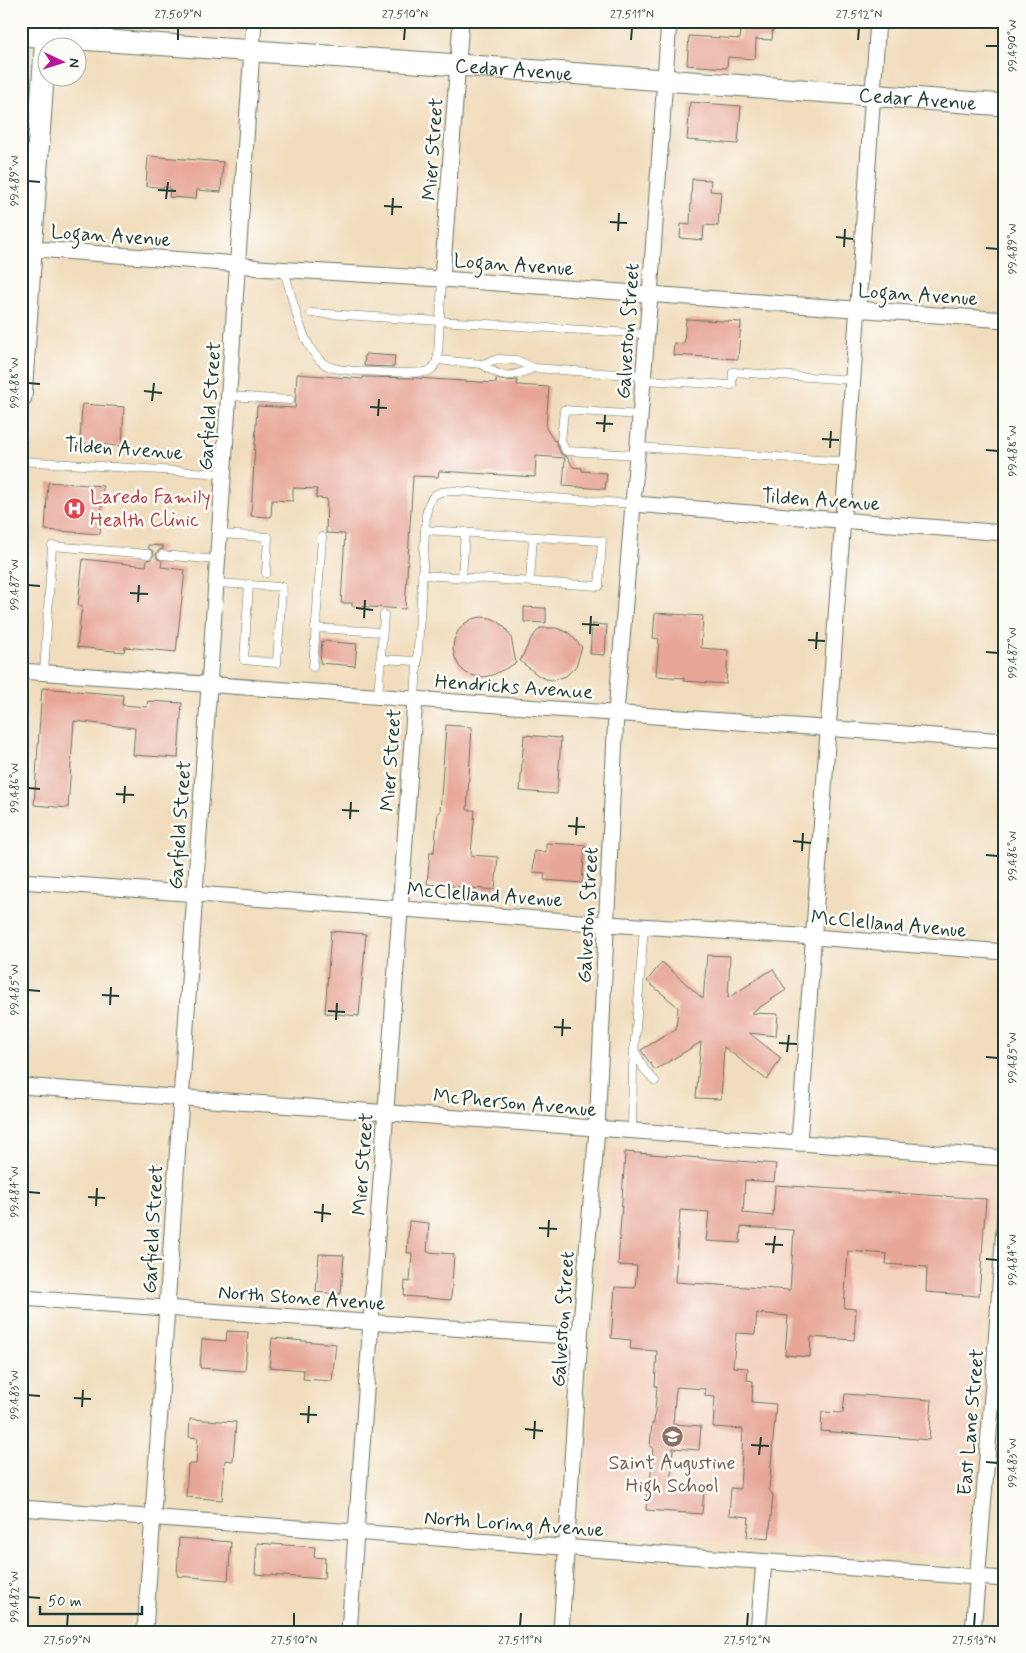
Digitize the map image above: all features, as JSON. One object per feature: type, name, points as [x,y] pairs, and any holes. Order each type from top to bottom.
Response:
[{"type":"street","name":"Garfield Street","points":[[145,1632],[254,21]]},
{"type":"street","name":"Mier Street","points":[[442,279],[461,21]]},
{"type":"street","name":"Galveston Street","points":[[561,1632],[568,1547],[580,1337],[597,1129],[616,713],[644,378],[669,21]]},
{"type":"street","points":[[799,1143],[878,21]]},
{"type":"street","name":"Cedar Avenue","points":[[21,35],[47,29],[106,31],[252,52],[1005,105]]},
{"type":"street","points":[[21,397],[26,249],[47,29]]},
{"type":"street","name":"Logan Avenue","points":[[26,249],[238,264],[284,270],[442,279],[1005,320]]},
{"type":"street","name":"Tilden Avenue","points":[[634,504],[1005,533]]},
{"type":"street","name":"Hendricks Avenue","points":[[21,671],[1005,741]]},
{"type":"street","name":"Mier Street","points":[[349,1632],[415,699]]},
{"type":"street","name":"McClelland Avenue","points":[[21,881],[1005,952]]},
{"type":"street","name":"McPherson Avenue","points":[[21,1086],[1005,1158]]},
{"type":"street","name":"East Lane Street","points":[[973,1632],[977,1577],[1000,1371],[1005,1214]]},
{"type":"street","name":"North Stone Avenue","points":[[21,1298],[580,1337]]},
{"type":"street","name":"North Loring Avenue","points":[[21,1508],[1005,1579]]},
{"type":"street","points":[[758,1632],[764,1562]]},
{"type":"lane","points":[[284,270],[304,336],[310,349],[326,365],[358,371],[422,373],[433,369],[437,360],[442,279]]},
{"type":"lane","points":[[311,313],[647,334]]},
{"type":"lane","points":[[437,360],[482,364],[498,359],[516,360],[534,368],[732,385],[733,372],[852,380]]},
{"type":"lane","points":[[482,364],[493,372],[510,376],[534,368]]},
{"type":"lane","points":[[230,396],[290,400]]},
{"type":"lane","points":[[641,415],[564,410],[561,441],[566,450],[638,451],[847,462]]},
{"type":"lane","name":"Tilden Avenue","points":[[21,461],[224,474]]},
{"type":"lane","points":[[415,699],[425,530],[428,505],[432,497],[438,492],[446,490],[634,504]]},
{"type":"lane","points":[[422,575],[599,586],[602,541],[425,530]]},
{"type":"lane","points":[[462,577],[465,532]]},
{"type":"lane","points":[[220,534],[268,537],[266,573]]},
{"type":"lane","points":[[313,667],[322,537]]},
{"type":"lane","points":[[530,581],[533,537]]},
{"type":"lane","points":[[44,673],[52,546],[148,554]]},
{"type":"lane","points":[[162,555],[218,560]]},
{"type":"lane","points":[[217,583],[249,584],[282,587],[277,663],[244,660],[249,584]]},
{"type":"lane","points":[[378,696],[384,615]]},
{"type":"lane","points":[[316,628],[382,632]]},
{"type":"lane","points":[[381,659],[416,661]]},
{"type":"lane","points":[[632,1131],[634,1049],[644,926]]},
{"type":"lane","points":[[634,1049],[644,1069],[655,1081]]},
{"type":"path","points":[[21,442],[28,442]]},
{"type":"path","points":[[21,479],[26,479]]},
{"type":"shaded area","points":[[67,21],[245,21],[244,32],[236,37],[71,25]]},
{"type":"shaded area","points":[[613,1147],[994,1175],[964,1559],[583,1531],[594,1371],[598,1359]]},
{"type":"building","points":[[742,21],[773,21],[772,40],[756,39],[755,59],[728,57],[727,68],[687,65],[689,36],[740,39]]},
{"type":"building","points":[[690,102],[741,106],[738,144],[687,140]]},
{"type":"building","points":[[148,156],[223,162],[221,192],[197,190],[196,199],[169,197],[170,188],[146,186]]},
{"type":"building","points":[[692,179],[711,180],[710,191],[721,192],[718,226],[704,225],[703,240],[680,238],[681,224],[690,225]]},
{"type":"building","points":[[686,319],[741,322],[738,359],[673,355],[674,343],[684,344]]},
{"type":"building","points":[[365,354],[395,356],[394,367],[364,366]]},
{"type":"building","points":[[297,374],[363,379],[363,377],[415,378],[496,383],[496,379],[517,380],[517,385],[549,387],[546,428],[555,440],[561,454],[567,457],[573,467],[582,468],[582,471],[607,473],[605,489],[563,486],[565,458],[536,456],[535,477],[439,471],[438,477],[413,476],[405,609],[352,606],[352,603],[341,603],[345,534],[326,533],[327,499],[316,498],[317,489],[293,488],[293,501],[272,500],[271,517],[251,516],[257,406],[295,408]]},
{"type":"building","points":[[82,404],[124,407],[122,446],[80,443]]},
{"type":"building","name":"Laredo Family Health Clinic","points":[[48,482],[103,486],[100,534],[45,530]]},
{"type":"building","points":[[148,545],[163,546],[163,549],[159,550],[156,554],[157,558],[162,561],[161,567],[185,570],[176,652],[125,647],[124,652],[77,647],[82,606],[78,606],[83,559],[146,566],[147,560],[151,559],[154,555],[153,551],[148,548]]},
{"type":"building","points":[[524,607],[546,608],[546,623],[524,622]]},
{"type":"building","points":[[655,613],[703,616],[701,648],[728,650],[726,684],[684,681],[684,678],[656,676],[659,639],[653,638]]},
{"type":"building","points":[[481,617],[491,618],[499,622],[506,629],[511,637],[516,663],[493,675],[484,677],[466,673],[459,666],[453,649],[454,640],[464,624],[472,619]]},
{"type":"building","points":[[592,624],[607,625],[605,655],[590,654]]},
{"type":"building","points":[[540,628],[556,628],[569,633],[582,647],[576,666],[566,676],[553,680],[546,679],[539,676],[520,661],[531,639]]},
{"type":"building","points":[[322,641],[357,644],[355,666],[320,663]]},
{"type":"building","points":[[42,688],[123,695],[122,705],[147,707],[148,701],[182,703],[178,758],[133,755],[135,728],[74,721],[68,808],[34,805]]},
{"type":"building","points":[[446,725],[472,727],[467,810],[475,810],[471,855],[498,857],[495,890],[427,884],[430,852],[434,852],[438,812],[440,812]]},
{"type":"building","points":[[524,735],[561,738],[557,794],[520,791]]},
{"type":"building","points":[[546,843],[585,845],[582,883],[544,880],[545,873],[533,872],[534,851],[546,852]]},
{"type":"building","points":[[331,931],[366,934],[359,1016],[325,1013]]},
{"type":"building","points":[[707,955],[730,956],[728,998],[773,969],[786,990],[751,1013],[778,1014],[776,1036],[749,1033],[781,1058],[767,1080],[724,1047],[721,1099],[696,1098],[701,1042],[655,1070],[641,1050],[676,1029],[678,1007],[647,981],[662,962],[703,999]]},
{"type":"building","points":[[625,1152],[776,1164],[774,1182],[745,1180],[743,1213],[773,1216],[775,1185],[986,1199],[979,1296],[926,1292],[927,1267],[886,1264],[887,1254],[848,1251],[844,1308],[856,1309],[854,1340],[811,1337],[810,1357],[785,1355],[788,1316],[757,1313],[755,1334],[736,1333],[733,1367],[748,1368],[747,1380],[753,1381],[752,1402],[776,1404],[769,1490],[773,1495],[769,1539],[747,1537],[749,1517],[729,1515],[731,1488],[740,1489],[743,1429],[713,1427],[715,1397],[705,1396],[705,1389],[676,1387],[673,1424],[701,1426],[699,1450],[673,1448],[670,1488],[704,1490],[702,1514],[646,1510],[647,1486],[650,1486],[653,1447],[650,1447],[657,1386],[655,1386],[657,1351],[630,1349],[631,1340],[611,1338],[615,1287],[635,1288],[637,1266],[618,1265]],"holes":[[[680,1210],[709,1212],[706,1241],[740,1243],[741,1227],[794,1230],[790,1290],[675,1282]]]},
{"type":"building","points":[[409,1221],[429,1223],[427,1252],[454,1254],[451,1300],[404,1296],[405,1281],[410,1282],[412,1253],[407,1253]]},
{"type":"building","points":[[319,1254],[344,1255],[341,1294],[316,1292]]},
{"type":"building","points":[[227,1331],[248,1332],[245,1371],[200,1368],[202,1339],[226,1341]]},
{"type":"building","points":[[272,1338],[336,1344],[332,1381],[303,1379],[304,1370],[269,1367]]},
{"type":"building","points":[[845,1394],[932,1400],[929,1440],[821,1431],[822,1412],[843,1413]]},
{"type":"building","points":[[190,1419],[236,1422],[233,1461],[225,1460],[222,1500],[186,1497],[188,1464],[196,1464],[198,1438],[189,1437]]},
{"type":"building","points":[[179,1538],[231,1542],[228,1580],[177,1576]]},
{"type":"building","points":[[257,1543],[315,1547],[314,1557],[325,1558],[324,1579],[255,1574]]},
{"type":"place","name":"Laredo Family Health Clinic","points":[[74,508]]},
{"type":"place","name":"Saint Augustine High School","points":[[672,1436]]}]
